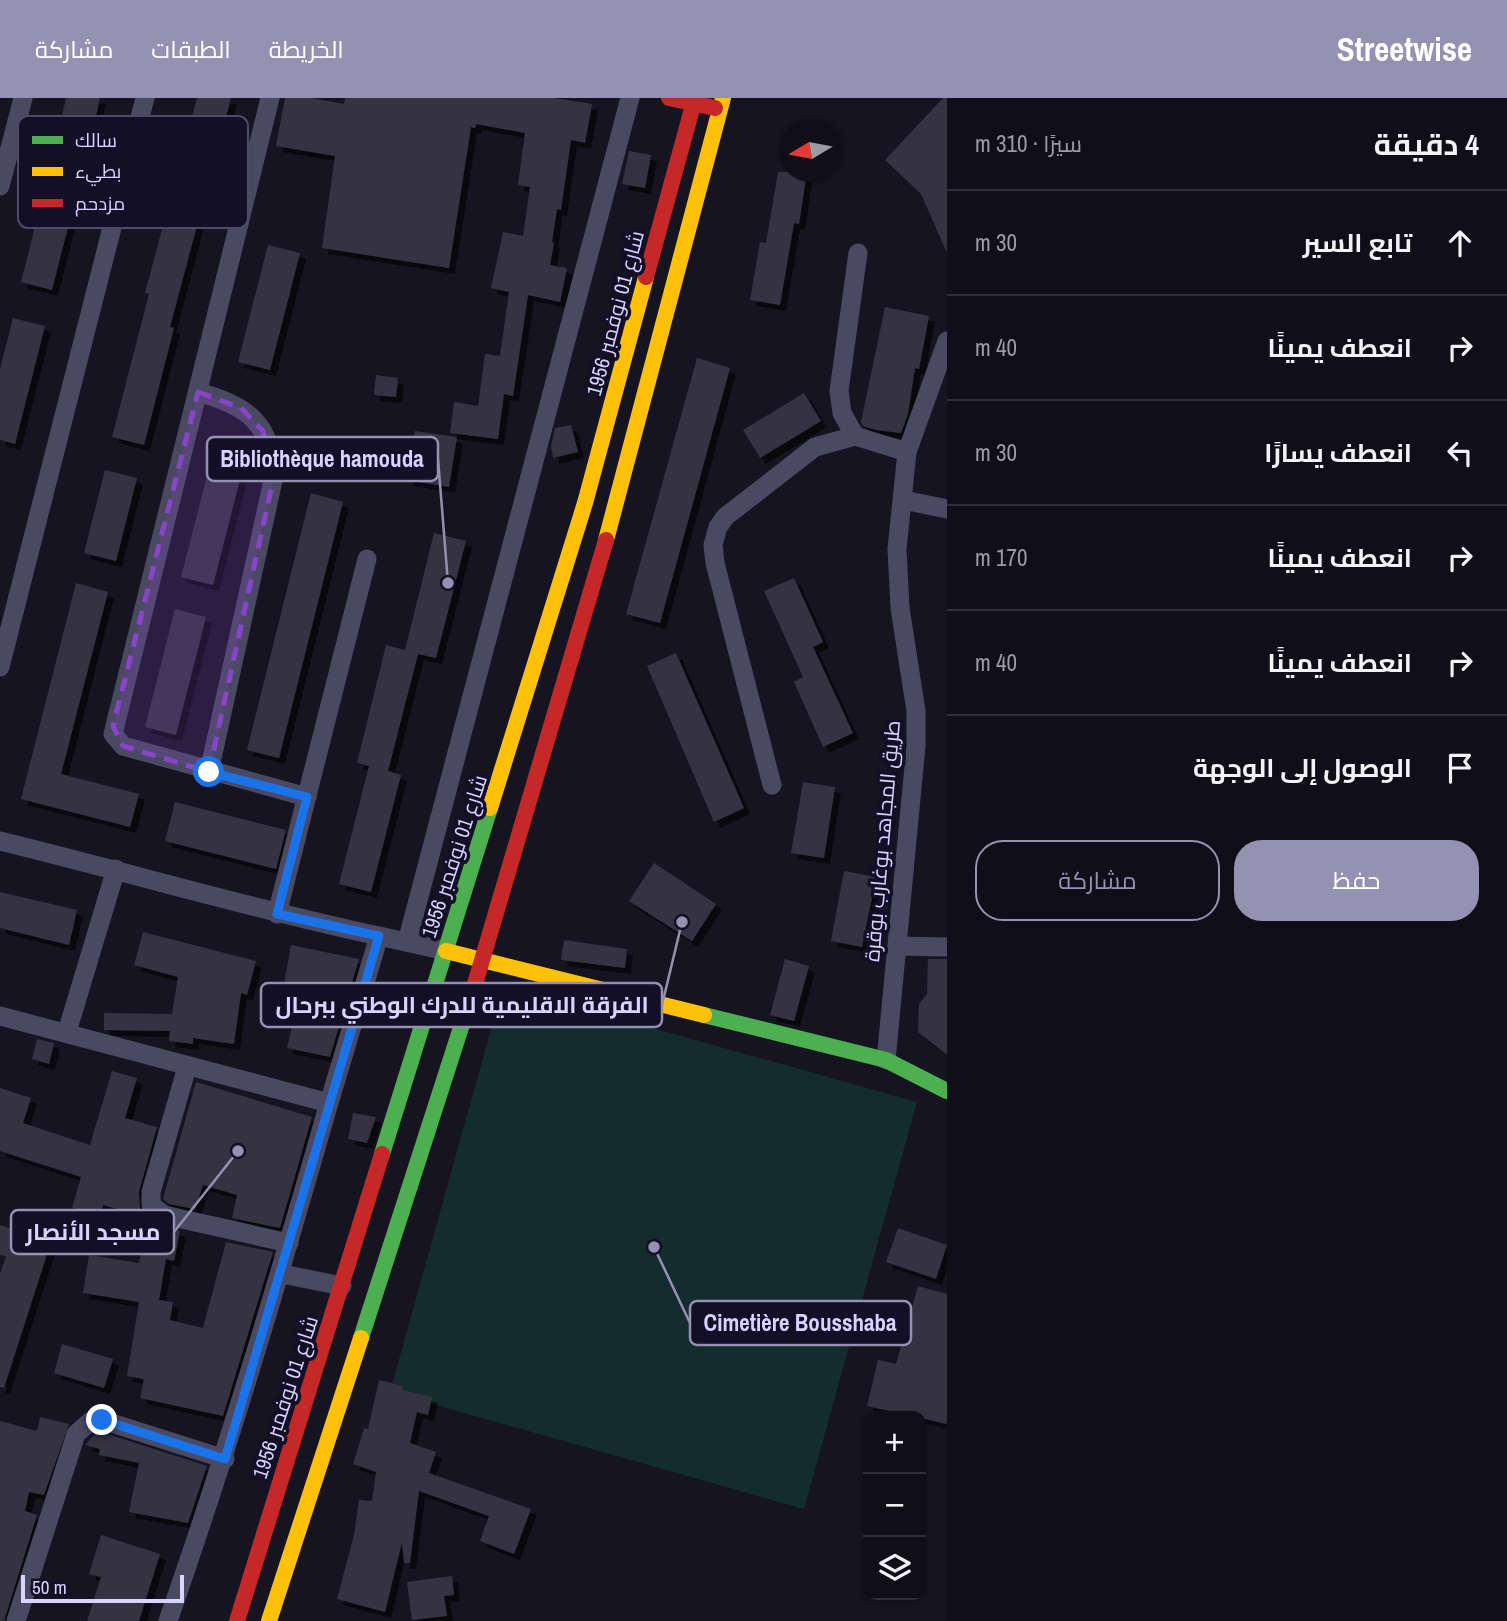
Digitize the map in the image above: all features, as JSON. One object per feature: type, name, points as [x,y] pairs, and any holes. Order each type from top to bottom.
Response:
[{"type":"main road","points":[[269,1621],[483,961],[616,507],[722,103],[669,98]]},
{"type":"main road","name":"شارع 01 نوفمبر 1956","points":[[237,1621],[585,503],[694,100]]},
{"type":"main road","points":[[446,951],[886,1060],[932,1081],[947,1091]]},
{"type":"street","points":[[18,116],[23,98]]},
{"type":"street","points":[[140,116],[145,98]]},
{"type":"street","points":[[248,191],[271,98]]},
{"type":"street","points":[[407,942],[630,98]]},
{"type":"street","points":[[0,186],[18,117]]},
{"type":"street","points":[[0,667],[112,228]]},
{"type":"street","points":[[239,228],[113,726],[117,741],[123,746],[307,797]]},
{"type":"street","points":[[855,436],[842,413],[839,391],[858,253]]},
{"type":"street","name":"طريق المجاهد بوغارب بوقرة","points":[[886,1060],[916,746],[912,672],[897,580],[903,500],[908,452],[947,341]]},
{"type":"street","points":[[198,392],[228,400],[253,418],[269,445],[274,468],[265,529],[209,772]]},
{"type":"street","points":[[772,785],[715,563],[713,545],[725,517],[799,457],[826,441],[855,436],[908,452]]},
{"type":"street","points":[[903,500],[947,509]]},
{"type":"street","points":[[277,914],[366,559]]},
{"type":"street","points":[[0,841],[116,869],[277,914],[446,951]]},
{"type":"street","points":[[68,1032],[116,869]]},
{"type":"street","points":[[169,1621],[225,1459],[282,1274],[379,936]]},
{"type":"street","points":[[897,946],[947,947]]},
{"type":"street","points":[[0,1016],[329,1103]]},
{"type":"street","points":[[187,1067],[151,1192],[151,1205],[164,1215],[289,1243]]},
{"type":"street","points":[[282,1274],[342,1286]]},
{"type":"street","points":[[16,1621],[76,1434],[83,1426],[102,1420],[225,1459]]},
{"type":"highlighted area","points":[[198,392],[241,408],[263,431],[274,476],[209,772],[123,746],[113,726]]},
{"type":"green space","points":[[503,986],[917,1102],[804,1509],[390,1392]]},
{"type":"building","points":[[66,98],[100,98],[96,116],[62,116]]},
{"type":"building","points":[[197,98],[231,98],[226,116],[192,116]]},
{"type":"building","points":[[285,98],[312,98],[344,104],[345,98],[554,98],[592,104],[585,143],[571,140],[561,210],[557,209],[550,265],[567,268],[560,302],[528,295],[513,396],[504,394],[498,439],[450,433],[454,402],[478,406],[485,354],[500,356],[509,292],[491,288],[503,232],[523,236],[530,187],[518,185],[525,133],[476,124],[475,128],[471,127],[449,268],[322,248],[335,156],[276,146]]},
{"type":"building","points":[[943,98],[947,98],[947,253],[921,194],[885,160]]},
{"type":"building","points":[[629,151],[651,155],[645,188],[622,184]]},
{"type":"building","points":[[778,172],[779,182],[805,182],[799,224],[794,223],[780,305],[750,300],[760,242],[766,243]]},
{"type":"building","points":[[35,228],[68,228],[52,290],[21,282]]},
{"type":"building","points":[[162,228],[196,228],[170,327],[174,328],[144,445],[112,437],[149,294],[145,293]]},
{"type":"building","points":[[268,245],[300,253],[270,370],[238,362]]},
{"type":"building","points":[[885,307],[929,316],[919,369],[915,368],[908,414],[901,433],[876,430],[863,426],[861,422]]},
{"type":"building","points":[[13,318],[45,326],[15,444],[0,440],[0,369]]},
{"type":"building","points":[[697,358],[730,368],[660,623],[626,614]]},
{"type":"building","points":[[376,375],[398,378],[396,397],[374,395]]},
{"type":"building","points":[[804,393],[821,421],[760,458],[743,430]]},
{"type":"building","points":[[571,425],[578,452],[553,458],[551,446],[555,428]]},
{"type":"building","points":[[415,431],[457,437],[449,487],[407,480]]},
{"type":"building","points":[[211,460],[243,468],[213,585],[181,577]]},
{"type":"building","points":[[105,470],[137,478],[116,561],[84,553]]},
{"type":"building","points":[[311,493],[343,502],[279,758],[247,750]]},
{"type":"building","points":[[434,533],[466,541],[436,658],[418,654],[388,771],[401,775],[371,892],[339,884],[369,766],[357,763],[386,645],[405,650]]},
{"type":"building","points":[[794,578],[823,642],[813,647],[853,733],[823,747],[794,682],[803,677],[764,591]]},
{"type":"building","points":[[76,583],[108,592],[61,774],[139,794],[130,827],[21,799]]},
{"type":"building","points":[[175,609],[206,617],[176,735],[145,727]]},
{"type":"building","points":[[676,653],[744,808],[714,822],[647,666]]},
{"type":"building","points":[[803,782],[835,787],[824,858],[791,853]]},
{"type":"building","points":[[175,802],[286,830],[276,869],[165,841]]},
{"type":"building","points":[[654,863],[716,904],[692,941],[629,901]]},
{"type":"building","points":[[844,871],[876,877],[862,947],[831,941]]},
{"type":"building","points":[[0,892],[77,910],[69,945],[0,928]]},
{"type":"building","points":[[143,932],[256,961],[247,995],[241,993],[234,1044],[193,1038],[193,1044],[169,1041],[170,1031],[104,1030],[104,1013],[172,1014],[178,977],[134,965]]},
{"type":"building","points":[[564,940],[627,949],[625,968],[561,960]]},
{"type":"building","points":[[291,945],[359,959],[330,1057],[287,1048],[301,986],[284,983]]},
{"type":"building","points":[[785,959],[809,966],[794,1021],[770,1015]]},
{"type":"building","points":[[928,959],[947,959],[947,1055],[918,1032],[919,1004],[927,994]]},
{"type":"building","points":[[37,1039],[54,1043],[49,1064],[32,1059]]},
{"type":"building","points":[[112,1071],[137,1078],[125,1118],[157,1127],[139,1192],[140,1210],[147,1217],[103,1205],[100,1216],[72,1208],[81,1177],[0,1151],[0,1088],[31,1098],[23,1123],[90,1145]]},
{"type":"building","points":[[196,1082],[312,1117],[280,1228],[232,1218],[237,1195],[203,1185],[195,1209],[169,1204],[163,1199]]},
{"type":"building","points":[[353,1113],[376,1117],[367,1143],[348,1139]]},
{"type":"building","points":[[148,1218],[161,1227],[180,1231],[174,1261],[166,1259],[159,1300],[173,1302],[170,1320],[203,1328],[226,1242],[273,1252],[223,1416],[140,1398],[144,1379],[127,1376],[139,1302],[83,1293],[89,1255],[139,1263]]},
{"type":"building","points":[[0,1225],[51,1242],[4,1388],[0,1387],[0,1274],[6,1256],[0,1255]]},
{"type":"building","points":[[898,1228],[947,1245],[936,1279],[886,1262]]},
{"type":"building","points":[[918,1286],[947,1294],[947,1424],[926,1419],[926,1411],[889,1411],[867,1406],[878,1360],[896,1364]]},
{"type":"building","points":[[62,1344],[113,1359],[104,1388],[54,1373]]},
{"type":"building","points":[[379,1380],[403,1386],[402,1390],[432,1397],[428,1415],[417,1412],[410,1443],[436,1452],[429,1473],[531,1509],[514,1554],[480,1541],[489,1516],[419,1491],[410,1563],[404,1563],[402,1542],[385,1612],[337,1599],[354,1535],[359,1500],[372,1501],[376,1472],[353,1464],[364,1428],[368,1429]]},
{"type":"building","points":[[40,1417],[69,1424],[44,1495],[29,1492],[25,1511],[37,1515],[4,1621],[0,1621],[0,1421],[37,1431]]},
{"type":"building","points":[[101,1432],[207,1466],[188,1523],[129,1512],[139,1463],[99,1455],[100,1449],[85,1445],[96,1433]]},
{"type":"building","points":[[101,1535],[160,1554],[139,1621],[87,1621],[101,1577],[89,1574]]},
{"type":"building","points":[[452,1576],[454,1595],[444,1596],[447,1616],[412,1620],[407,1582]]},
{"type":"traffic: fast","points":[[382,1154],[490,808]]},
{"type":"traffic: fast","points":[[361,1338],[475,984]]},
{"type":"traffic: fast","points":[[704,1015],[886,1060],[947,1091]]},
{"type":"traffic: slow","points":[[606,540],[723,98]]},
{"type":"traffic: slow","points":[[490,808],[585,503],[646,277]]},
{"type":"traffic: slow","points":[[446,951],[704,1015]]},
{"type":"traffic: slow","points":[[269,1621],[361,1338]]},
{"type":"traffic: jam","points":[[669,98],[715,108]]},
{"type":"traffic: jam","points":[[646,277],[695,98]]},
{"type":"traffic: jam","points":[[475,984],[606,540]]},
{"type":"traffic: jam","points":[[237,1621],[382,1154]]},
{"type":"place","name":"Bibliothèque hamouda","points":[[448,583]]},
{"type":"place","name":"الفرقة الاقليمية للدرك الوطني ببرحال","points":[[682,922]]},
{"type":"place","name":"مسجد الأنصار","points":[[238,1151]]},
{"type":"place","name":"Cimetière Bousshaba","points":[[654,1247]]},
{"type":"route","points":[[102,1420],[225,1459],[282,1274],[379,936],[277,914],[307,797],[209,772]]}]
